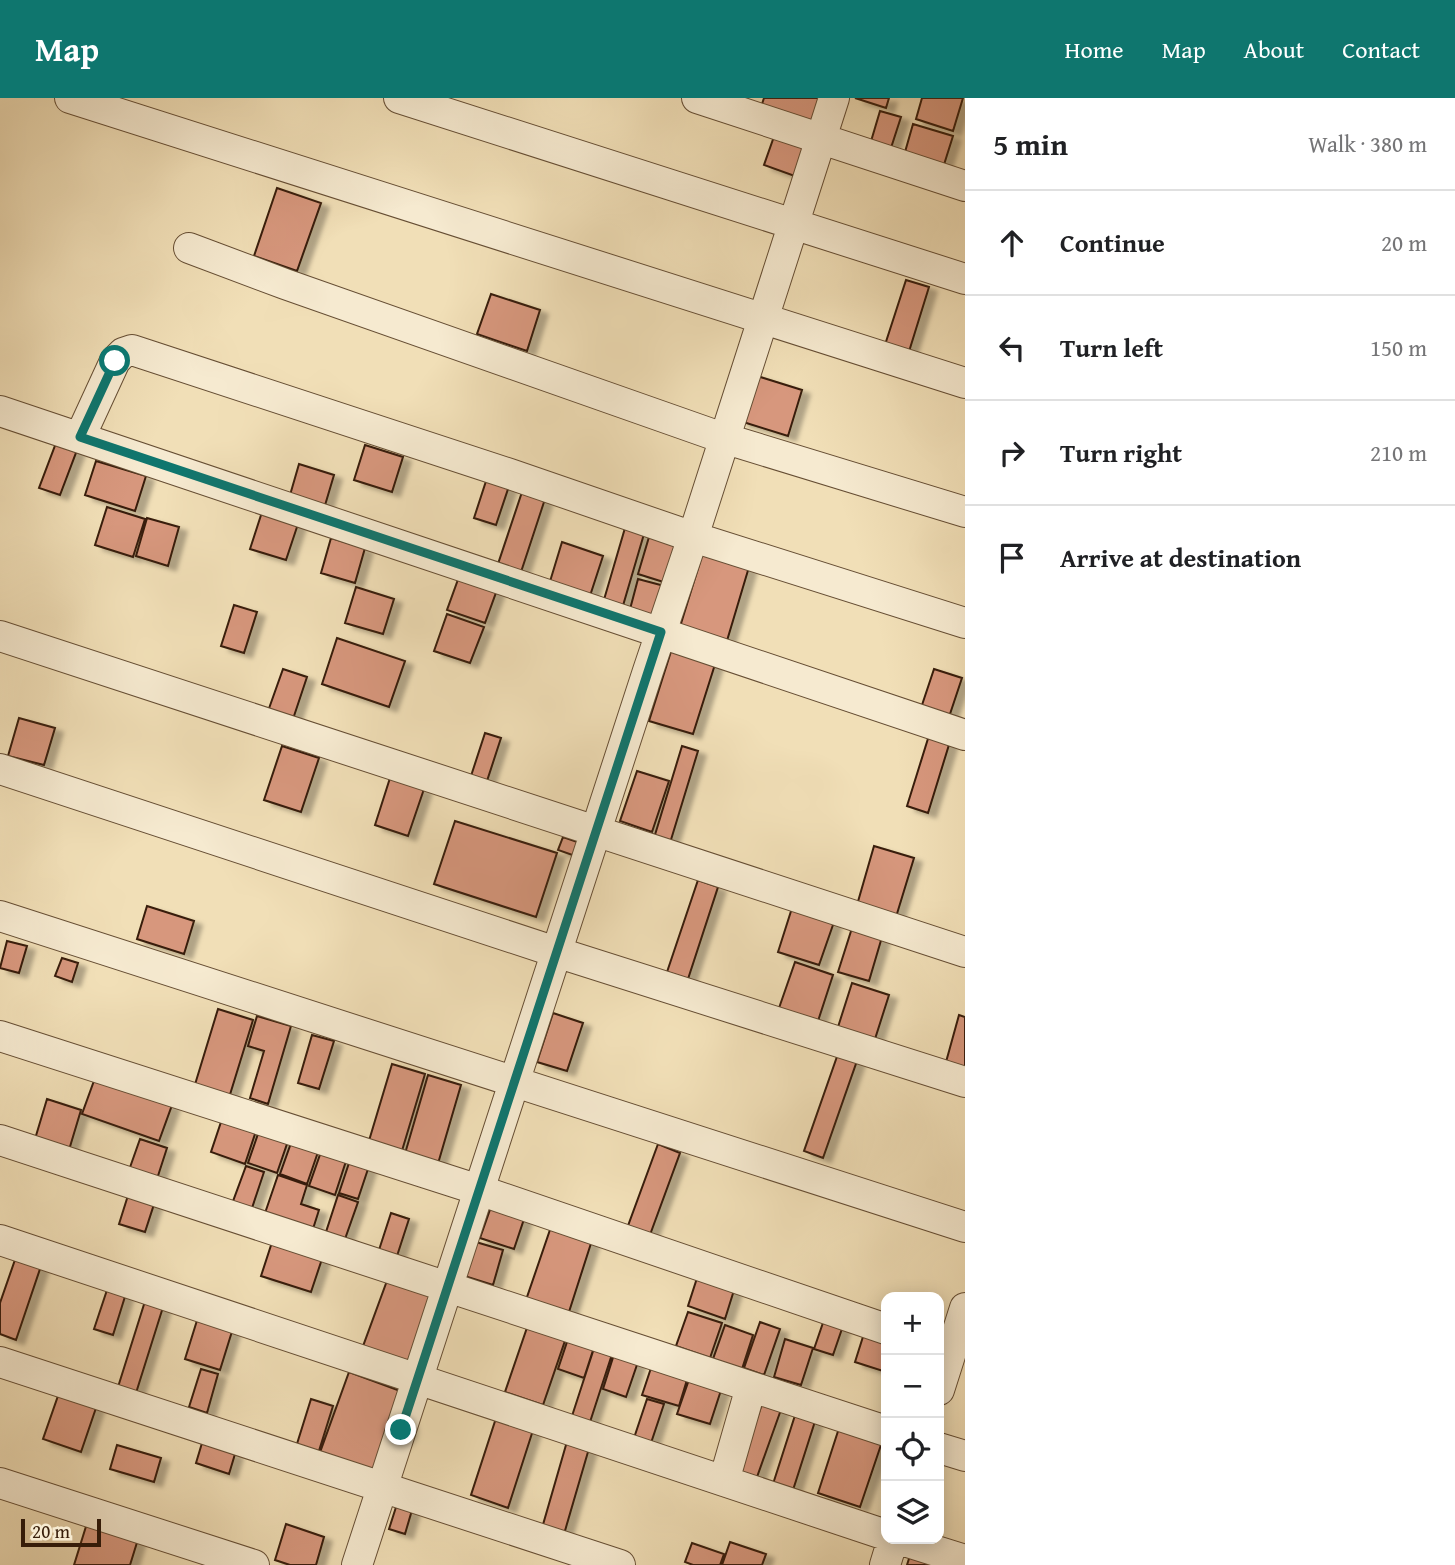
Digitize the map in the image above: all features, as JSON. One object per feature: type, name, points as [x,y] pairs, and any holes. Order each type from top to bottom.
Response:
[{"type":"street","points":[[70,98],[965,383]]},
{"type":"street","points":[[399,98],[965,279]]},
{"type":"street","points":[[697,98],[965,186]]},
{"type":"street","points":[[357,1565],[834,98]]},
{"type":"street","points":[[189,248],[723,438],[965,512]]},
{"type":"street","points":[[80,437],[115,361],[123,353],[132,350],[693,537],[965,623]]},
{"type":"street","points":[[0,411],[965,735]]},
{"type":"street","points":[[0,636],[965,952]]},
{"type":"street","points":[[0,769],[556,952],[965,1082]]},
{"type":"street","points":[[0,916],[965,1227]]},
{"type":"street","points":[[0,1036],[479,1190],[881,1327]]},
{"type":"street","points":[[0,1140],[881,1429]]},
{"type":"street","points":[[0,1240],[881,1533]]},
{"type":"street","points":[[944,1374],[965,1308]]},
{"type":"street","points":[[0,1362],[620,1565]]},
{"type":"street","points":[[724,1481],[751,1387]]},
{"type":"street","points":[[944,1450],[965,1456]]},
{"type":"street","points":[[0,1483],[254,1565]]},
{"type":"street","points":[[885,1565],[893,1544]]},
{"type":"street","points":[[912,1544],[965,1560]]},
{"type":"building","points":[[764,98],[828,98],[818,126],[761,107]]},
{"type":"building","points":[[855,98],[889,98],[886,108]]},
{"type":"building","points":[[922,98],[963,98],[953,131],[916,119]]},
{"type":"building","points":[[880,111],[901,117],[889,154],[869,148]]},
{"type":"building","points":[[913,124],[953,136],[942,171],[903,159]]},
{"type":"building","points":[[777,128],[816,142],[803,179],[764,165]]},
{"type":"building","points":[[277,188],[321,203],[297,271],[254,256]]},
{"type":"building","points":[[906,280],[929,287],[907,358],[883,351]]},
{"type":"building","points":[[491,294],[540,310],[527,351],[477,334]]},
{"type":"building","points":[[754,375],[802,390],[788,436],[740,421]]},
{"type":"building","points":[[56,443],[77,450],[60,495],[39,488]]},
{"type":"building","points":[[365,445],[403,457],[392,492],[354,480]]},
{"type":"building","points":[[96,461],[146,476],[135,511],[85,495]]},
{"type":"building","points":[[299,464],[334,475],[323,512],[288,502]]},
{"type":"building","points":[[487,478],[509,486],[496,525],[474,518]]},
{"type":"building","points":[[522,492],[545,499],[521,572],[498,564]]},
{"type":"building","points":[[107,507],[145,519],[133,557],[95,545]]},
{"type":"building","points":[[262,512],[298,524],[286,560],[250,549]]},
{"type":"building","points":[[147,518],[179,527],[168,566],[136,556]]},
{"type":"building","points":[[625,528],[644,534],[622,609],[603,603]]},
{"type":"building","points":[[649,537],[684,547],[673,585],[638,574]]},
{"type":"building","points":[[331,538],[365,548],[355,583],[321,573]]},
{"type":"building","points":[[562,542],[603,556],[588,602],[548,588]]},
{"type":"building","points":[[703,552],[749,567],[726,644],[679,630]]},
{"type":"building","points":[[460,574],[498,587],[485,623],[447,610]]},
{"type":"building","points":[[638,579],[672,588],[663,622],[629,613]]},
{"type":"building","points":[[356,587],[394,599],[383,634],[345,623]]},
{"type":"building","points":[[234,605],[257,612],[244,653],[221,646]]},
{"type":"building","points":[[447,614],[484,627],[470,663],[434,651]]},
{"type":"building","points":[[337,638],[405,661],[389,707],[322,684]]},
{"type":"building","points":[[673,645],[717,658],[693,734],[649,721]]},
{"type":"building","points":[[283,669],[307,677],[292,722],[267,714]]},
{"type":"building","points":[[934,669],[962,678],[949,717],[921,708]]},
{"type":"building","points":[[19,718],[55,728],[44,765],[8,756]]},
{"type":"building","points":[[931,729],[952,735],[928,813],[907,806]]},
{"type":"building","points":[[485,733],[501,738],[486,784],[470,779]]},
{"type":"building","points":[[282,746],[319,758],[301,812],[264,800]]},
{"type":"building","points":[[682,746],[698,751],[670,843],[654,838]]},
{"type":"building","points":[[637,771],[669,781],[652,832],[620,821]]},
{"type":"building","points":[[390,778],[424,789],[408,836],[375,825]]},
{"type":"building","points":[[455,821],[557,853],[536,917],[434,884]]},
{"type":"building","points":[[563,837],[586,845],[581,858],[558,850]]},
{"type":"building","points":[[874,846],[914,858],[896,917],[857,905]]},
{"type":"building","points":[[698,880],[718,887],[688,979],[667,972]]},
{"type":"building","points":[[147,906],[194,921],[184,954],[137,939]]},
{"type":"building","points":[[792,908],[834,922],[819,965],[778,952]]},
{"type":"building","points":[[852,928],[882,937],[869,981],[838,972]]},
{"type":"building","points":[[7,941],[27,946],[19,973],[0,968]]},
{"type":"building","points":[[62,958],[78,963],[72,982],[55,976]]},
{"type":"building","points":[[795,962],[833,975],[818,1021],[779,1008]]},
{"type":"building","points":[[852,983],[889,995],[875,1039],[838,1027]]},
{"type":"building","points":[[218,1009],[253,1020],[228,1101],[193,1091]]},
{"type":"building","points":[[553,1013],[583,1023],[567,1071],[537,1062]]},
{"type":"building","points":[[959,1015],[965,1017],[965,1068],[946,1062]]},
{"type":"building","points":[[257,1016],[291,1026],[268,1104],[250,1098],[264,1051],[248,1046]]},
{"type":"building","points":[[312,1035],[334,1041],[319,1089],[298,1083]]},
{"type":"building","points":[[840,1048],[859,1055],[823,1158],[804,1151]]},
{"type":"building","points":[[392,1064],[425,1074],[401,1154],[368,1144]]},
{"type":"building","points":[[428,1075],[461,1085],[437,1167],[404,1157]]},
{"type":"building","points":[[95,1078],[172,1105],[159,1141],[82,1114]]},
{"type":"building","points":[[47,1099],[81,1110],[69,1150],[35,1139]]},
{"type":"building","points":[[223,1116],[257,1128],[245,1164],[211,1152]]},
{"type":"building","points":[[259,1131],[288,1141],[277,1173],[248,1163]]},
{"type":"building","points":[[140,1139],[167,1148],[156,1182],[128,1173]]},
{"type":"building","points":[[291,1143],[318,1152],[307,1184],[280,1174]]},
{"type":"building","points":[[658,1144],[680,1153],[647,1243],[625,1234]]},
{"type":"building","points":[[322,1149],[347,1158],[335,1195],[309,1186]]},
{"type":"building","points":[[351,1157],[370,1163],[358,1199],[339,1193]]},
{"type":"building","points":[[246,1166],[264,1172],[251,1211],[232,1204]]},
{"type":"building","points":[[278,1175],[307,1185],[301,1204],[319,1210],[312,1232],[264,1216]]},
{"type":"building","points":[[130,1189],[156,1198],[145,1232],[119,1224]]},
{"type":"building","points":[[338,1195],[358,1202],[345,1239],[326,1232]]},
{"type":"building","points":[[492,1204],[525,1216],[514,1249],[480,1238]]},
{"type":"building","points":[[391,1213],[409,1219],[396,1259],[378,1253]]},
{"type":"building","points":[[553,1221],[594,1234],[568,1315],[526,1300]]},
{"type":"building","points":[[275,1233],[325,1250],[311,1292],[261,1276]]},
{"type":"building","points":[[469,1240],[503,1250],[493,1285],[458,1274]]},
{"type":"building","points":[[17,1254],[42,1263],[16,1340],[0,1334],[0,1303]]},
{"type":"building","points":[[698,1275],[735,1287],[725,1319],[688,1306]]},
{"type":"building","points":[[388,1278],[438,1296],[413,1367],[362,1349]]},
{"type":"building","points":[[110,1281],[128,1287],[113,1335],[94,1329]]},
{"type":"building","points":[[146,1298],[164,1304],[136,1393],[118,1387]]},
{"type":"building","points":[[688,1312],[722,1323],[710,1358],[676,1346]]},
{"type":"building","points":[[199,1314],[234,1325],[220,1370],[185,1359]]},
{"type":"building","points":[[826,1314],[845,1320],[833,1355],[814,1349]]},
{"type":"building","points":[[531,1316],[569,1329],[543,1405],[505,1392]]},
{"type":"building","points":[[760,1322],[780,1329],[764,1375],[744,1368]]},
{"type":"building","points":[[867,1324],[881,1328],[881,1370],[855,1362]]},
{"type":"building","points":[[725,1325],[753,1335],[742,1369],[713,1359]]},
{"type":"building","points":[[571,1330],[597,1338],[584,1378],[558,1369]]},
{"type":"building","points":[[597,1339],[615,1345],[590,1422],[572,1416]]},
{"type":"building","points":[[785,1339],[813,1348],[801,1385],[774,1377]]},
{"type":"building","points":[[617,1345],[641,1353],[626,1397],[603,1389]]},
{"type":"building","points":[[654,1359],[690,1370],[679,1406],[642,1395]]},
{"type":"building","points":[[201,1369],[218,1374],[207,1413],[189,1407]]},
{"type":"building","points":[[692,1371],[724,1381],[710,1424],[677,1414]]},
{"type":"building","points":[[349,1372],[403,1392],[372,1478],[318,1458]]},
{"type":"building","points":[[59,1393],[97,1405],[81,1452],[43,1439]]},
{"type":"building","points":[[764,1398],[783,1404],[757,1477],[739,1471]]},
{"type":"building","points":[[311,1399],[333,1406],[318,1454],[296,1447]]},
{"type":"building","points":[[647,1399],[664,1404],[651,1443],[634,1438]]},
{"type":"building","points":[[798,1406],[818,1412],[793,1490],[773,1484]]},
{"type":"building","points":[[498,1412],[535,1424],[508,1508],[471,1495]]},
{"type":"building","points":[[840,1425],[881,1438],[860,1507],[818,1493]]},
{"type":"building","points":[[568,1438],[590,1445],[562,1541],[540,1535]]},
{"type":"building","points":[[202,1443],[235,1454],[229,1474],[196,1463]]},
{"type":"building","points":[[117,1445],[161,1458],[154,1482],[110,1469]]},
{"type":"building","points":[[397,1504],[412,1510],[405,1534],[389,1529]]},
{"type":"building","points":[[88,1520],[139,1536],[130,1565],[74,1565]]},
{"type":"building","points":[[286,1524],[324,1537],[316,1565],[290,1565],[275,1560]]},
{"type":"building","points":[[730,1542],[766,1554],[762,1565],[722,1565]]},
{"type":"building","points":[[692,1543],[724,1554],[720,1565],[693,1565],[685,1562]]},
{"type":"building","points":[[912,1549],[965,1565],[907,1565]]},
{"type":"route","points":[[115,361],[80,437],[661,632],[401,1430]]}]
